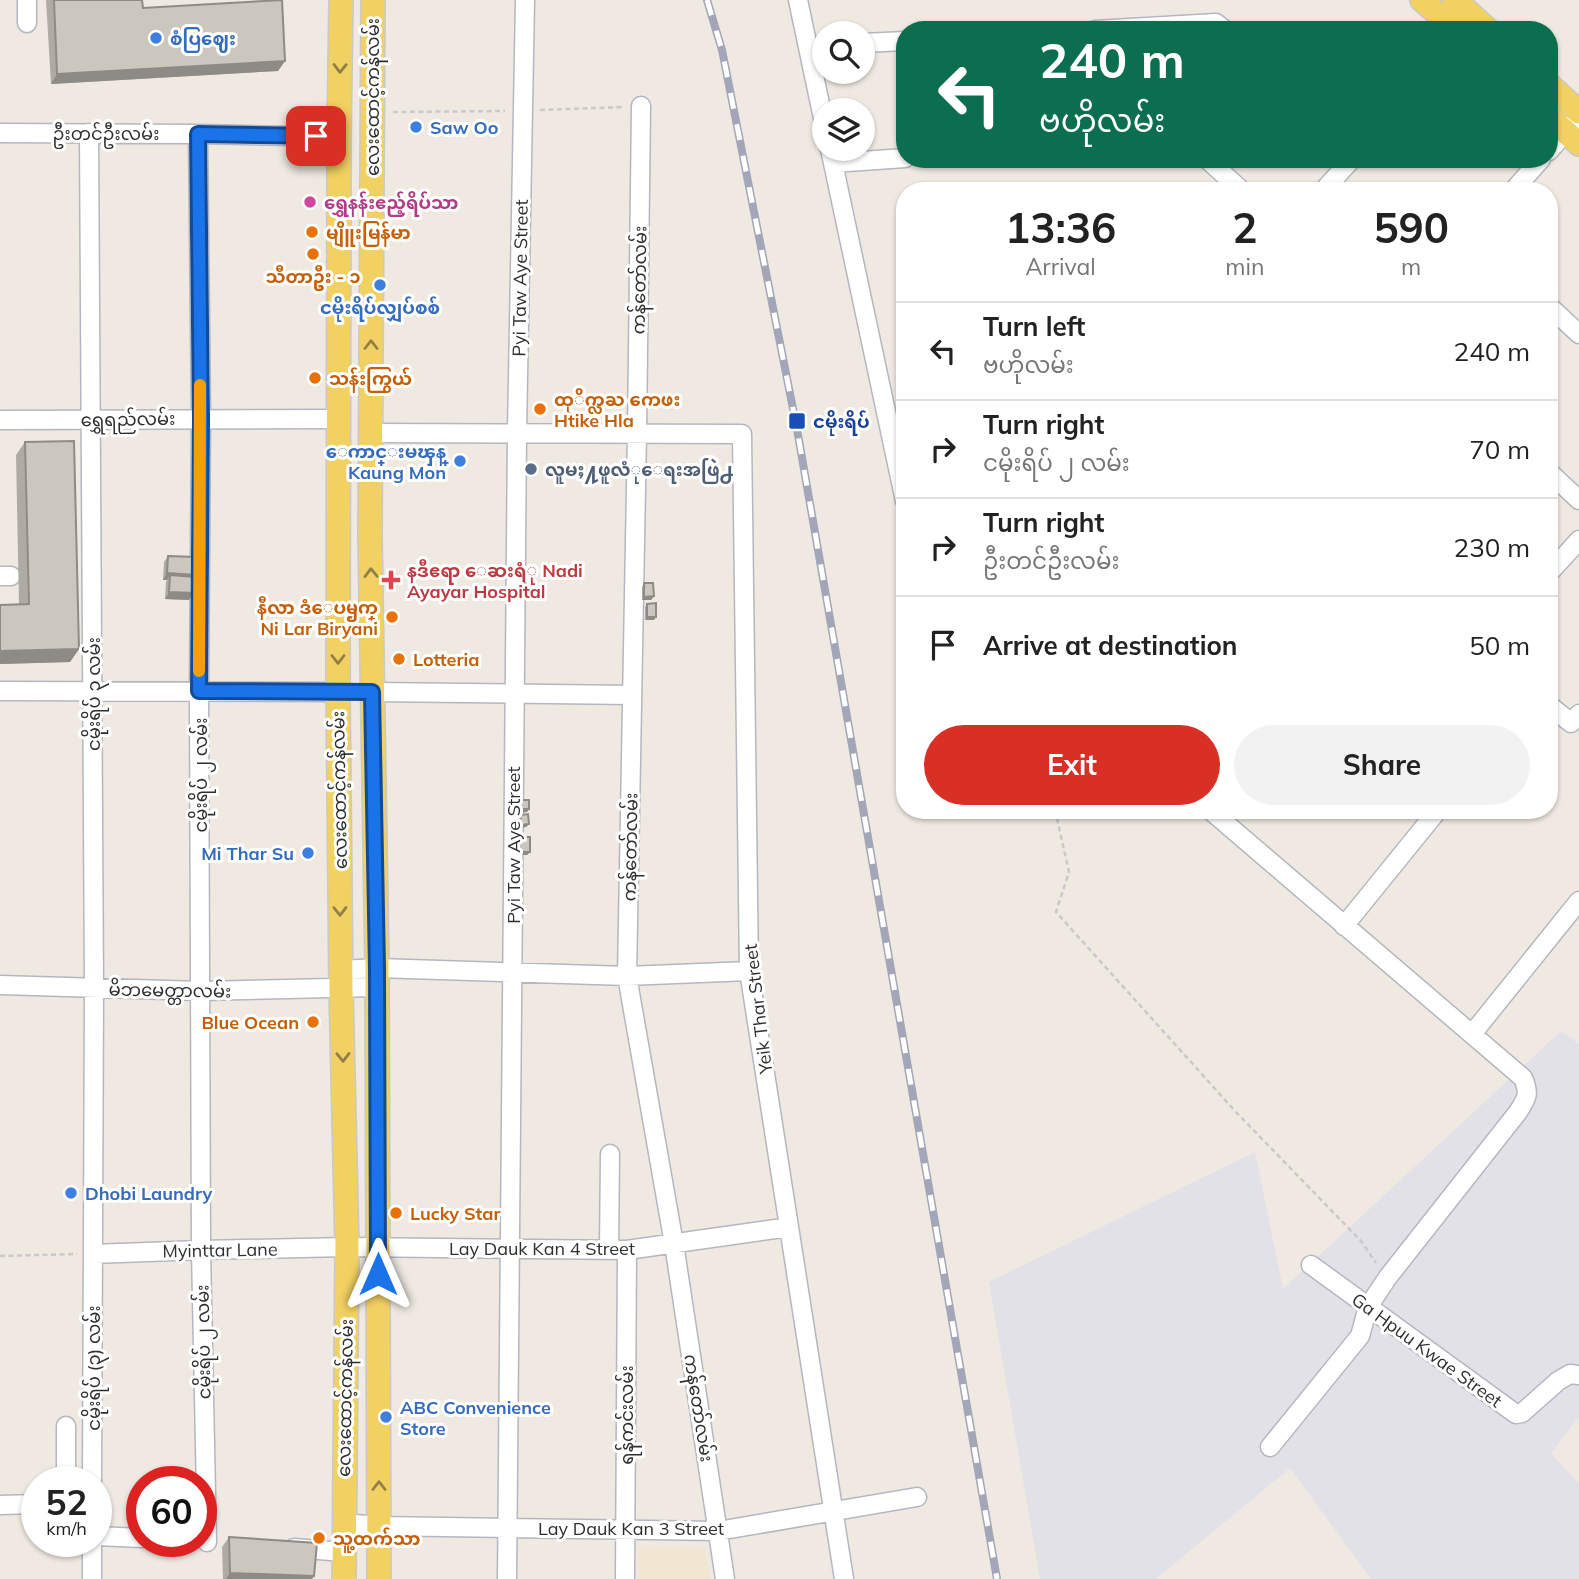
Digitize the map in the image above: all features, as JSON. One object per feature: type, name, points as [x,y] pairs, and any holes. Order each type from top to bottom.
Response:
[{"type":"main road","name":"လေးထောင့်ကန်လမ်း","points":[[341,0],[338,692],[347,1247],[344,1579]]},
{"type":"main road","name":"လေးထောင့်ကန်လမ်း","points":[[373,0],[370,535],[377,978],[379,1579]]},
{"type":"main road","points":[[1422,0],[1446,21]]},
{"type":"main road","points":[[1455,0],[1474,21]]},
{"type":"main road","points":[[1558,102],[1570,125]]},
{"type":"main road","points":[[338,535],[370,535]]},
{"type":"main road","points":[[338,692],[372,692]]},
{"type":"street","points":[[27,0],[27,23]]},
{"type":"street","name":"Pyi Taw Aye Street","points":[[507,1579],[517,432],[525,0]]},
{"type":"street","points":[[798,0],[812,36]]},
{"type":"street","points":[[875,42],[896,41]]},
{"type":"street","name":"ကန်တော်လမ်း","points":[[641,106],[627,976],[674,1244],[725,1579]]},
{"type":"street","points":[[1558,140],[1570,125]]},
{"type":"street","name":"ဦးတင်ဦးလမ်း","points":[[0,133],[339,137]]},
{"type":"street","name":"ငမိုးရိပ် ၃ လမ်း","points":[[89,133],[93,1254]]},
{"type":"street","name":"ငမိုးရိပ် ၂ လမ်း","points":[[198,134],[201,419],[201,1250],[207,1466]]},
{"type":"street","points":[[875,157],[896,158]]},
{"type":"street","points":[[832,161],[896,459]]},
{"type":"street","points":[[1217,168],[1232,182]]},
{"type":"street","points":[[1331,182],[1344,168]]},
{"type":"street","points":[[1521,182],[1533,168]]},
{"type":"street","points":[[1558,314],[1579,334]]},
{"type":"street","name":"ရွှေရည်လမ်း","points":[[0,421],[339,419]]},
{"type":"street","points":[[370,433],[637,433]]},
{"type":"street","name":"Yeik Thar Street","points":[[637,433],[743,434],[749,971],[844,1579]]},
{"type":"street","points":[[1558,480],[1579,500]]},
{"type":"street","points":[[1558,563],[1579,540]]},
{"type":"street","points":[[0,691],[338,692]]},
{"type":"street","points":[[372,692],[632,695]]},
{"type":"street","points":[[1558,712],[1571,723],[1579,714]]},
{"type":"street","points":[[1220,819],[1523,1078],[1528,1089],[1526,1100],[1388,1277],[1368,1307],[1360,1336],[1270,1447]]},
{"type":"street","points":[[1344,926],[1431,819]]},
{"type":"street","points":[[1472,1034],[1579,901]]},
{"type":"street","name":"မိဘမေတ္တာလမ်း","points":[[0,985],[201,991],[341,979],[512,972],[627,976],[749,971]]},
{"type":"street","name":"ရန်ကင်းလမ်း","points":[[610,1154],[618,1250],[625,1579]]},
{"type":"street","name":"Lay Dauk Kan 4 Street","points":[[347,1247],[618,1250],[789,1227]]},
{"type":"street","name":"Myinttar Lane","points":[[93,1254],[347,1247]]},
{"type":"street","name":"ငမိုးရိပ် (၃) လမ်း","points":[[92,1466],[93,1254]]},
{"type":"street","name":"Ga Hpuu Kwae Street","points":[[1311,1265],[1516,1414],[1522,1413],[1558,1381],[1570,1374],[1579,1375]]},
{"type":"street","points":[[66,1426],[66,1466]]},
{"type":"street","name":"Lay Dauk Kan 3 Street","points":[[343,1523],[379,1527],[718,1531],[917,1497]]},
{"type":"street","points":[[0,1505],[21,1504]]},
{"type":"street","points":[[275,1547],[343,1552]]},
{"type":"street","points":[[92,1557],[92,1579]]},
{"type":"path","points":[[390,112],[524,111],[641,106]]},
{"type":"path","points":[[1057,819],[1069,872],[1056,912],[1235,1111],[1361,1241],[1388,1277]]},
{"type":"path","points":[[0,1256],[93,1254]]},
{"type":"shaded area","points":[[1561,1031],[1579,1044],[1579,1417],[1551,1453],[1579,1484],[1579,1579],[1371,1579],[1290,1468],[1156,1579],[1040,1579],[989,1282],[1255,1152],[1283,1289]]},
{"type":"shaded area","points":[[638,1548],[705,1548],[710,1579],[638,1579]]},
{"type":"building","points":[[54,0],[142,0],[143,8],[282,0],[285,61],[57,74]]},
{"type":"building","points":[[74,441],[79,649],[0,651],[0,605],[29,604],[25,442]]},
{"type":"building","points":[[168,556],[196,557],[196,575],[167,573]]},
{"type":"building","points":[[170,575],[195,577],[194,593],[169,592]]},
{"type":"building","points":[[644,583],[653,583],[654,596],[644,597]]},
{"type":"building","points":[[656,603],[656,617],[647,617],[647,604]]},
{"type":"building","points":[[520,800],[529,800],[529,809],[520,809]]},
{"type":"building","points":[[528,814],[529,824],[521,825],[520,815]]},
{"type":"building","points":[[520,837],[530,837],[530,852],[519,852]]},
{"type":"building","points":[[229,1537],[317,1543],[314,1576],[230,1573]]},
{"type":"railway","points":[[707,0],[722,50],[797,429],[997,1579]]},
{"type":"slow traffic","points":[[199,671],[200,385]]},
{"type":"place","name":"စံပြဈေး","points":[[156,38]]},
{"type":"place","name":"Saw Oo","points":[[416,127]]},
{"type":"place","name":"ရွှေနန်းဧည့်ရိပ်သာ","points":[[310,202]]},
{"type":"place","name":"မျိူးမြန်မာ","points":[[312,232]]},
{"type":"place","name":"သီတာဦး - ၁","points":[[313,254]]},
{"type":"place","name":"ငမိုးရိပ်လျှပ်စစ်","points":[[380,285]]},
{"type":"place","name":"သန်းကြွယ်","points":[[315,378]]},
{"type":"place","name":"ထုိက္လႀ ကေဖး Htike Hla","points":[[540,409]]},
{"type":"place","name":"ငမိုးရိပ်","points":[[797,421]]},
{"type":"place","name":"ေကာင္းမၾန္ Kaung Mon","points":[[460,461]]},
{"type":"place","name":"လူမႈ႔ဖူလံုေရးအဖြဲ႕","points":[[531,469]]},
{"type":"place","name":"နဒီဧရာ ေဆးရံု Nadi Ayayar Hospital","points":[[391,580]]},
{"type":"place","name":"နီလာ ဒံေပၝက္ Ni Lar Biryani","points":[[392,617]]},
{"type":"place","name":"Lotteria","points":[[399,659]]},
{"type":"place","name":"Mi Thar Su","points":[[308,853]]},
{"type":"place","name":"Blue Ocean","points":[[313,1022]]},
{"type":"place","name":"Dhobi Laundry","points":[[71,1193]]},
{"type":"place","name":"Lucky Star","points":[[396,1213]]},
{"type":"place","name":"ABC Convenience Store","points":[[386,1417]]},
{"type":"place","name":"သူ့ထက်သာ","points":[[319,1538]]},
{"type":"route","points":[[316,136],[198,134],[201,419],[199,691],[372,692],[377,968],[378,1274]]}]
